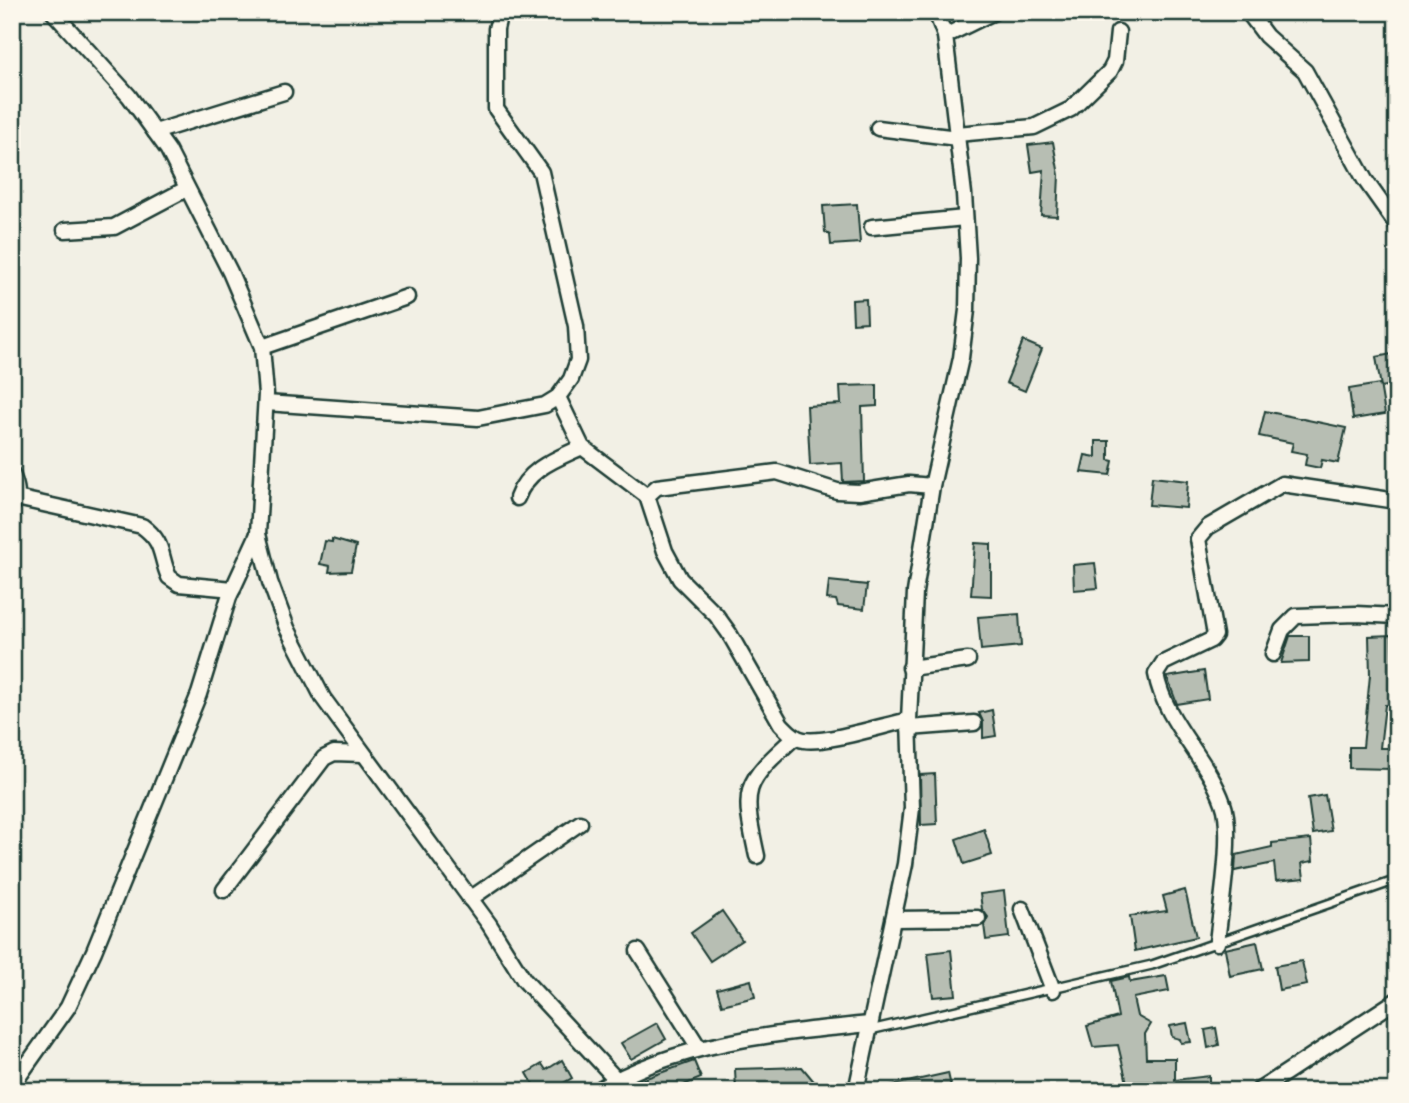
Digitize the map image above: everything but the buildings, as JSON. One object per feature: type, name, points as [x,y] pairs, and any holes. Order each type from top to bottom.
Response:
[{"type":"street","points":[[53,12],[130,96],[168,150],[230,272],[262,347],[265,403],[258,534],[270,582],[287,628],[323,698],[470,899],[524,980],[627,1091]]},
{"type":"street","points":[[265,403],[375,410],[436,418],[478,418],[545,405],[558,397],[571,379],[578,360],[576,326],[541,172],[496,109],[496,29],[500,12]]},
{"type":"street","points":[[856,1091],[895,919],[912,808],[909,724],[915,592],[932,486],[964,334],[968,258],[965,218],[945,36],[936,12]]},
{"type":"street","points":[[945,36],[994,12]]},
{"type":"street","points":[[1248,12],[1266,36],[1305,71],[1332,114],[1365,180],[1397,225]]},
{"type":"street","points":[[877,128],[957,136],[1034,127],[1071,109],[1110,71],[1115,61],[1118,33]]},
{"type":"street","points":[[155,132],[284,92]]},
{"type":"street","points":[[65,230],[114,227],[186,189]]},
{"type":"street","points":[[872,228],[965,218]]},
{"type":"street","points":[[262,347],[407,297]]},
{"type":"street","points":[[558,397],[582,447],[647,496],[665,551],[680,579],[716,615],[781,724],[795,737],[804,741],[909,724],[974,723]]},
{"type":"street","points":[[517,498],[521,486],[530,476],[582,447]]},
{"type":"street","points":[[647,496],[657,487],[777,472],[848,492],[909,485],[932,486]]},
{"type":"street","points":[[12,474],[14,500],[142,527],[155,536],[161,545],[169,578],[179,584],[233,589]]},
{"type":"street","points":[[1217,943],[1227,825],[1224,804],[1166,706],[1156,674],[1163,663],[1211,640],[1215,635],[1217,628],[1198,539],[1208,527],[1282,484],[1397,501]]},
{"type":"street","points":[[12,1086],[68,1007],[94,951],[199,694],[233,589],[258,534]]},
{"type":"street","points":[[1273,654],[1282,630],[1296,616],[1397,616]]},
{"type":"street","points":[[910,668],[968,660]]},
{"type":"street","points":[[757,856],[746,807],[750,789],[767,762],[795,737]]},
{"type":"street","points":[[224,890],[324,758],[334,753],[363,754]]},
{"type":"street","points":[[470,899],[580,823]]},
{"type":"street","points":[[1021,909],[1053,990]]},
{"type":"street","points":[[895,919],[978,918]]},
{"type":"street","points":[[638,951],[699,1048]]},
{"type":"street","points":[[1258,1091],[1397,1000]]},
{"type":"street","points":[[596,1091],[617,1078],[668,1056],[699,1048],[869,1027]]},
{"type":"lane","points":[[869,1027],[1053,990],[1152,965],[1397,880]]}]
